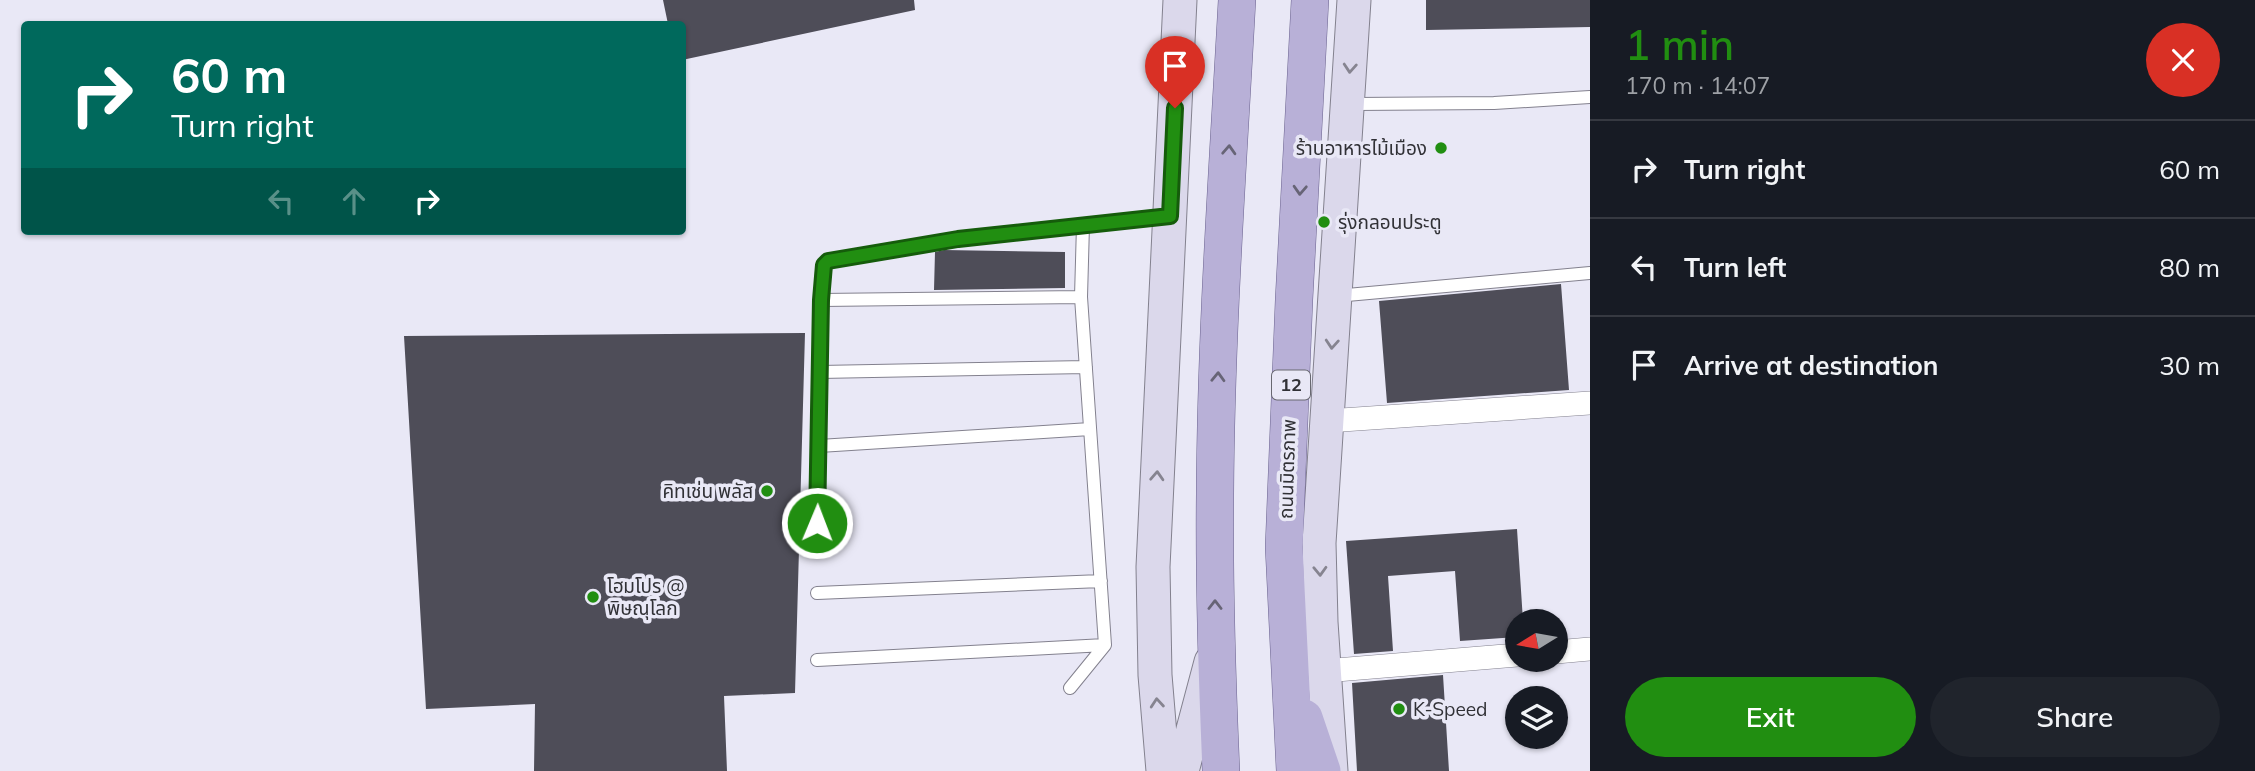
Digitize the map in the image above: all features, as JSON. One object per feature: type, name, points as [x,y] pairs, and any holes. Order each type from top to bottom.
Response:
[{"type":"main road","points":[[1163,771],[1155,675],[1153,567],[1180,0]]},
{"type":"main road","points":[[1221,771],[1216,644],[1215,493],[1221,300],[1237,0]]},
{"type":"main road","name":"ถนนมิตรภาพ","points":[[1295,771],[1284,547],[1310,0]]},
{"type":"main road","points":[[1331,771],[1319,543],[1354,0]]},
{"type":"main road","points":[[1182,771],[1216,644]]},
{"type":"main road","points":[[1289,674],[1322,771]]},
{"type":"street","points":[[1327,421],[1590,403]]},
{"type":"street","points":[[1568,651],[1590,649]]},
{"type":"street","points":[[1324,671],[1505,656]]},
{"type":"lane","points":[[1354,104],[1493,103],[1590,97]]},
{"type":"lane","points":[[817,523],[822,270],[828,261],[958,239],[1170,216]]},
{"type":"lane","points":[[1070,688],[1105,645],[1081,297],[1083,225]]},
{"type":"lane","points":[[1335,296],[1590,273]]},
{"type":"lane","points":[[821,300],[1081,297]]},
{"type":"lane","points":[[820,372],[1086,367]]},
{"type":"lane","points":[[819,446],[1090,429]]},
{"type":"lane","points":[[817,593],[1101,581]]},
{"type":"lane","points":[[817,660],[1105,645]]},
{"type":"building","points":[[663,0],[914,0],[915,10],[686,59],[686,21],[667,21]]},
{"type":"building","points":[[1426,0],[1590,0],[1590,27],[1426,30]]},
{"type":"building","points":[[935,252],[1065,252],[1065,288],[934,290]]},
{"type":"building","points":[[1561,284],[1569,390],[1387,403],[1379,301]]},
{"type":"building","points":[[805,333],[795,693],[724,696],[727,771],[534,771],[535,704],[426,709],[404,336]]},
{"type":"building","points":[[1517,529],[1522,609],[1505,609],[1505,638],[1460,641],[1455,571],[1388,576],[1393,651],[1354,654],[1346,541]]},
{"type":"building","name":"K-Speed","points":[[1443,675],[1449,771],[1357,771],[1352,683]]},
{"type":"place","name":"ร้านอาหารไม้เมือง","points":[[1441,148]]},
{"type":"place","name":"รุ่งกลอนประตู","points":[[1324,222]]},
{"type":"place","name":"คิทเช่น พลัส","points":[[767,491]]},
{"type":"place","name":"โฮมโปร @ พิษณุโลก","points":[[593,597]]},
{"type":"place","name":"K-Speed","points":[[1399,709]]},
{"type":"route","points":[[817,523],[824,265],[828,261],[958,239],[1170,216],[1175,108]]}]
